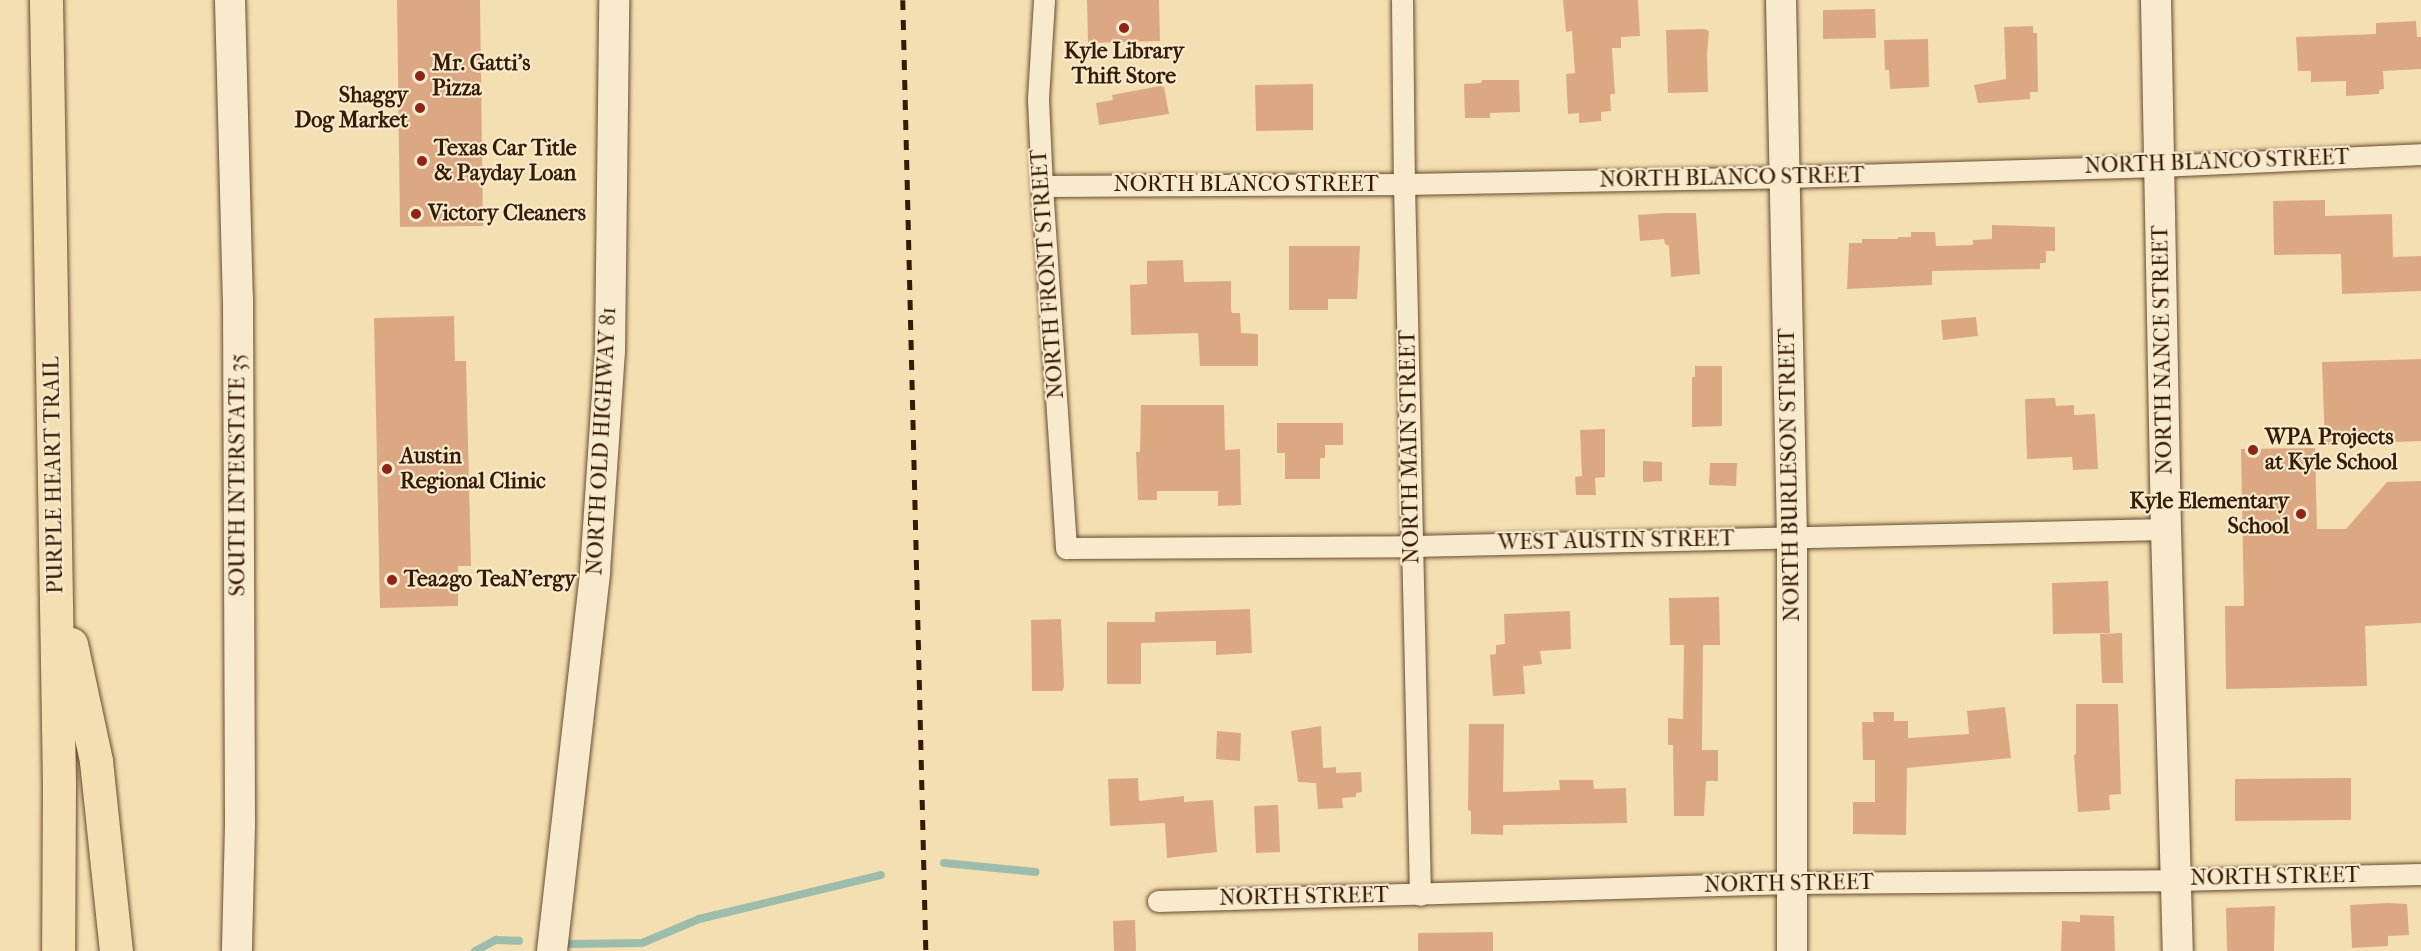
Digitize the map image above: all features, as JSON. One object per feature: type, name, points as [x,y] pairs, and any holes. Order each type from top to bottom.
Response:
[{"type":"highway","name":"PURPLE HEART TRAIL","points":[[46,0],[60,783],[58,951]]},
{"type":"highway","points":[[56,571],[96,760],[116,951]]},
{"type":"street","name":"SOUTH INTERSTATE 35","points":[[230,0],[238,310],[240,825],[237,951]]},
{"type":"street","name":"NORTH OLD HIGHWAY 81","points":[[552,951],[595,571],[610,351],[614,0]]},
{"type":"street","name":"NORTH FRONT STREET","points":[[1044,0],[1038,99],[1066,548]]},
{"type":"street","name":"NORTH MAIN STREET","points":[[1402,0],[1420,895]]},
{"type":"street","name":"NORTH BURLESON STREET","points":[[1781,0],[1792,537],[1792,951]]},
{"type":"street","name":"NORTH NANCE STREET","points":[[2156,0],[2166,529],[2178,951]]},
{"type":"street","name":"NORTH BLANCO STREET","points":[[1042,186],[1404,184],[1786,177],[2159,166],[2421,154]]},
{"type":"street","name":"WEST AUSTIN STREET","points":[[1066,548],[1413,546],[2166,529]]},
{"type":"street","name":"NORTH STREET","points":[[1158,901],[1791,883],[2176,880],[2421,874]]},
{"type":"building","points":[[397,0],[480,0],[483,226],[400,227]]},
{"type":"building","name":"Kyle Library Thift Store","points":[[1087,0],[1159,0],[1160,41],[1088,43]]},
{"type":"building","points":[[1563,0],[1638,0],[1640,36],[1621,37],[1621,48],[1612,48],[1615,94],[1610,94],[1611,111],[1601,112],[1601,121],[1579,123],[1579,113],[1568,114],[1566,74],[1575,73],[1572,31],[1566,32]]},
{"type":"building","points":[[1875,9],[1876,38],[1823,39],[1823,10]]},
{"type":"building","points":[[2416,21],[2417,37],[2421,37],[2421,69],[2383,71],[2384,89],[2379,90],[2379,94],[2346,96],[2346,81],[2311,82],[2311,71],[2298,71],[2296,37],[2376,34],[2376,23]]},
{"type":"building","points":[[2033,26],[2033,33],[2037,33],[2038,92],[2030,92],[2030,99],[1978,103],[1974,85],[2006,79],[2004,27]]},
{"type":"building","points":[[1705,29],[1709,31],[1708,92],[1668,93],[1666,30]]},
{"type":"building","points":[[1928,39],[1929,87],[1890,89],[1889,70],[1885,70],[1884,40]]},
{"type":"building","points":[[1482,80],[1519,80],[1520,112],[1490,113],[1490,118],[1465,118],[1464,84],[1481,83]]},
{"type":"building","points":[[1313,84],[1313,130],[1256,131],[1255,85]]},
{"type":"building","points":[[1164,87],[1169,114],[1099,125],[1096,103],[1113,100],[1112,95]]},
{"type":"building","points":[[2325,200],[2325,216],[2392,214],[2393,257],[2421,256],[2421,291],[2342,294],[2341,254],[2274,255],[2273,201]]},
{"type":"building","points":[[1696,213],[1700,274],[1671,277],[1669,246],[1665,244],[1664,239],[1640,241],[1638,215]]},
{"type":"building","points":[[1992,225],[2055,227],[2055,251],[2046,251],[2046,263],[2040,263],[2040,269],[1932,271],[1932,285],[1847,289],[1849,243],[1862,243],[1862,239],[1911,237],[1911,232],[1935,232],[1936,246],[1973,245],[1973,240],[1992,239]]},
{"type":"building","points":[[1289,246],[1360,246],[1357,299],[1328,299],[1328,310],[1289,310]]},
{"type":"building","points":[[1183,260],[1184,282],[1231,281],[1231,310],[1232,313],[1240,313],[1241,333],[1258,334],[1258,366],[1200,366],[1198,333],[1131,335],[1130,285],[1147,284],[1147,261]]},
{"type":"building","points":[[454,316],[455,361],[466,361],[471,566],[458,566],[458,606],[380,608],[374,318]]},
{"type":"building","points":[[1976,317],[1978,336],[1943,340],[1941,320]]},
{"type":"building","points":[[2421,359],[2421,441],[2325,445],[2322,362]]},
{"type":"building","points":[[1695,366],[1722,366],[1722,426],[1692,427],[1692,377],[1695,377]]},
{"type":"building","points":[[2055,398],[2056,406],[2074,405],[2074,415],[2095,414],[2098,469],[2073,470],[2072,457],[2027,459],[2025,399]]},
{"type":"building","points":[[1141,405],[1224,405],[1225,450],[1240,449],[1241,505],[1218,506],[1218,491],[1157,491],[1157,500],[1138,500],[1136,452],[1140,452]]},
{"type":"building","points":[[1277,423],[1343,423],[1343,445],[1325,445],[1325,458],[1320,458],[1320,479],[1285,479],[1285,453],[1277,453]]},
{"type":"building","points":[[1605,429],[1605,477],[1595,478],[1596,495],[1576,495],[1575,477],[1582,476],[1580,430]]},
{"type":"building","points":[[2315,448],[2317,529],[2346,529],[2387,482],[2421,481],[2421,623],[2365,626],[2367,686],[2226,689],[2225,606],[2244,606],[2241,449]]},
{"type":"building","points":[[1643,461],[1662,462],[1662,481],[1643,482]]},
{"type":"building","points":[[1710,463],[1737,463],[1736,486],[1709,485]]},
{"type":"building","points":[[2108,581],[2110,633],[2053,634],[2052,583]]},
{"type":"building","points":[[1719,597],[1720,645],[1703,645],[1702,750],[1718,750],[1718,781],[1706,781],[1704,816],[1674,816],[1673,745],[1668,745],[1668,718],[1683,719],[1684,645],[1670,645],[1669,598]]},
{"type":"building","points":[[1250,609],[1252,653],[1216,655],[1216,641],[1141,643],[1141,684],[1107,684],[1107,622],[1155,622],[1155,612]]},
{"type":"building","points":[[1570,611],[1571,649],[1540,651],[1542,664],[1523,666],[1525,694],[1493,696],[1490,655],[1496,654],[1496,645],[1505,644],[1504,614]]},
{"type":"building","points":[[1061,619],[1064,687],[1062,691],[1032,691],[1031,620]]},
{"type":"building","points":[[2122,633],[2123,683],[2102,683],[2100,634]]},
{"type":"building","points":[[2076,704],[2118,704],[2121,794],[2109,795],[2110,810],[2078,812],[2074,755],[2076,754]]},
{"type":"building","points":[[2005,707],[2011,758],[1907,768],[1906,835],[1853,834],[1853,802],[1875,802],[1875,760],[1863,760],[1862,722],[1874,722],[1873,712],[1894,712],[1894,721],[1908,721],[1908,738],[1969,734],[1967,711]]},
{"type":"building","points":[[1469,724],[1504,724],[1503,792],[1560,790],[1559,780],[1593,780],[1594,789],[1626,788],[1627,823],[1503,825],[1503,835],[1471,834],[1471,811],[1468,810]]},
{"type":"building","points":[[1321,726],[1323,768],[1336,767],[1336,773],[1361,772],[1362,792],[1356,793],[1356,797],[1342,798],[1343,808],[1318,809],[1316,783],[1298,782],[1291,731]]},
{"type":"building","points":[[1217,731],[1241,733],[1240,761],[1216,759]]},
{"type":"building","points":[[1138,778],[1139,801],[1184,796],[1184,802],[1213,800],[1217,852],[1167,858],[1165,823],[1110,826],[1108,779]]},
{"type":"building","points":[[2351,778],[2351,820],[2235,821],[2235,779]]},
{"type":"building","points":[[1278,805],[1280,852],[1256,853],[1254,806]]},
{"type":"building","points":[[2407,904],[2409,935],[2388,936],[2388,946],[2352,948],[2350,905]]},
{"type":"building","points":[[2275,906],[2274,951],[2227,951],[2226,908]]},
{"type":"building","points":[[2080,915],[2114,916],[2115,951],[2061,951],[2062,921],[2080,922]]},
{"type":"building","points":[[1135,920],[1136,951],[1114,951],[1113,921]]},
{"type":"building","points":[[1493,932],[1493,951],[1418,951],[1418,933]]},
{"type":"waterway","points":[[944,863],[1036,872]]},
{"type":"waterway","points":[[569,944],[642,943],[699,919],[881,875]]},
{"type":"waterway","points":[[475,951],[496,940],[519,941]]},
{"type":"railway","points":[[903,0],[926,951]]},
{"type":"place","name":"Kyle Library Thift Store","points":[[1124,28]]},
{"type":"place","name":"Mr. Gatti's Pizza","points":[[420,76]]},
{"type":"place","name":"Shaggy Dog Market","points":[[420,108]]},
{"type":"place","name":"Texas Car Title & Payday Loan","points":[[422,161]]},
{"type":"place","name":"Victory Cleaners","points":[[416,214]]},
{"type":"place","name":"WPA Projects at Kyle School","points":[[2253,450]]},
{"type":"place","name":"Austin Regional Clinic","points":[[387,469]]},
{"type":"place","name":"Kyle Elementary School","points":[[2301,514]]},
{"type":"place","name":"Tea2go TeaN'ergy","points":[[392,580]]}]
